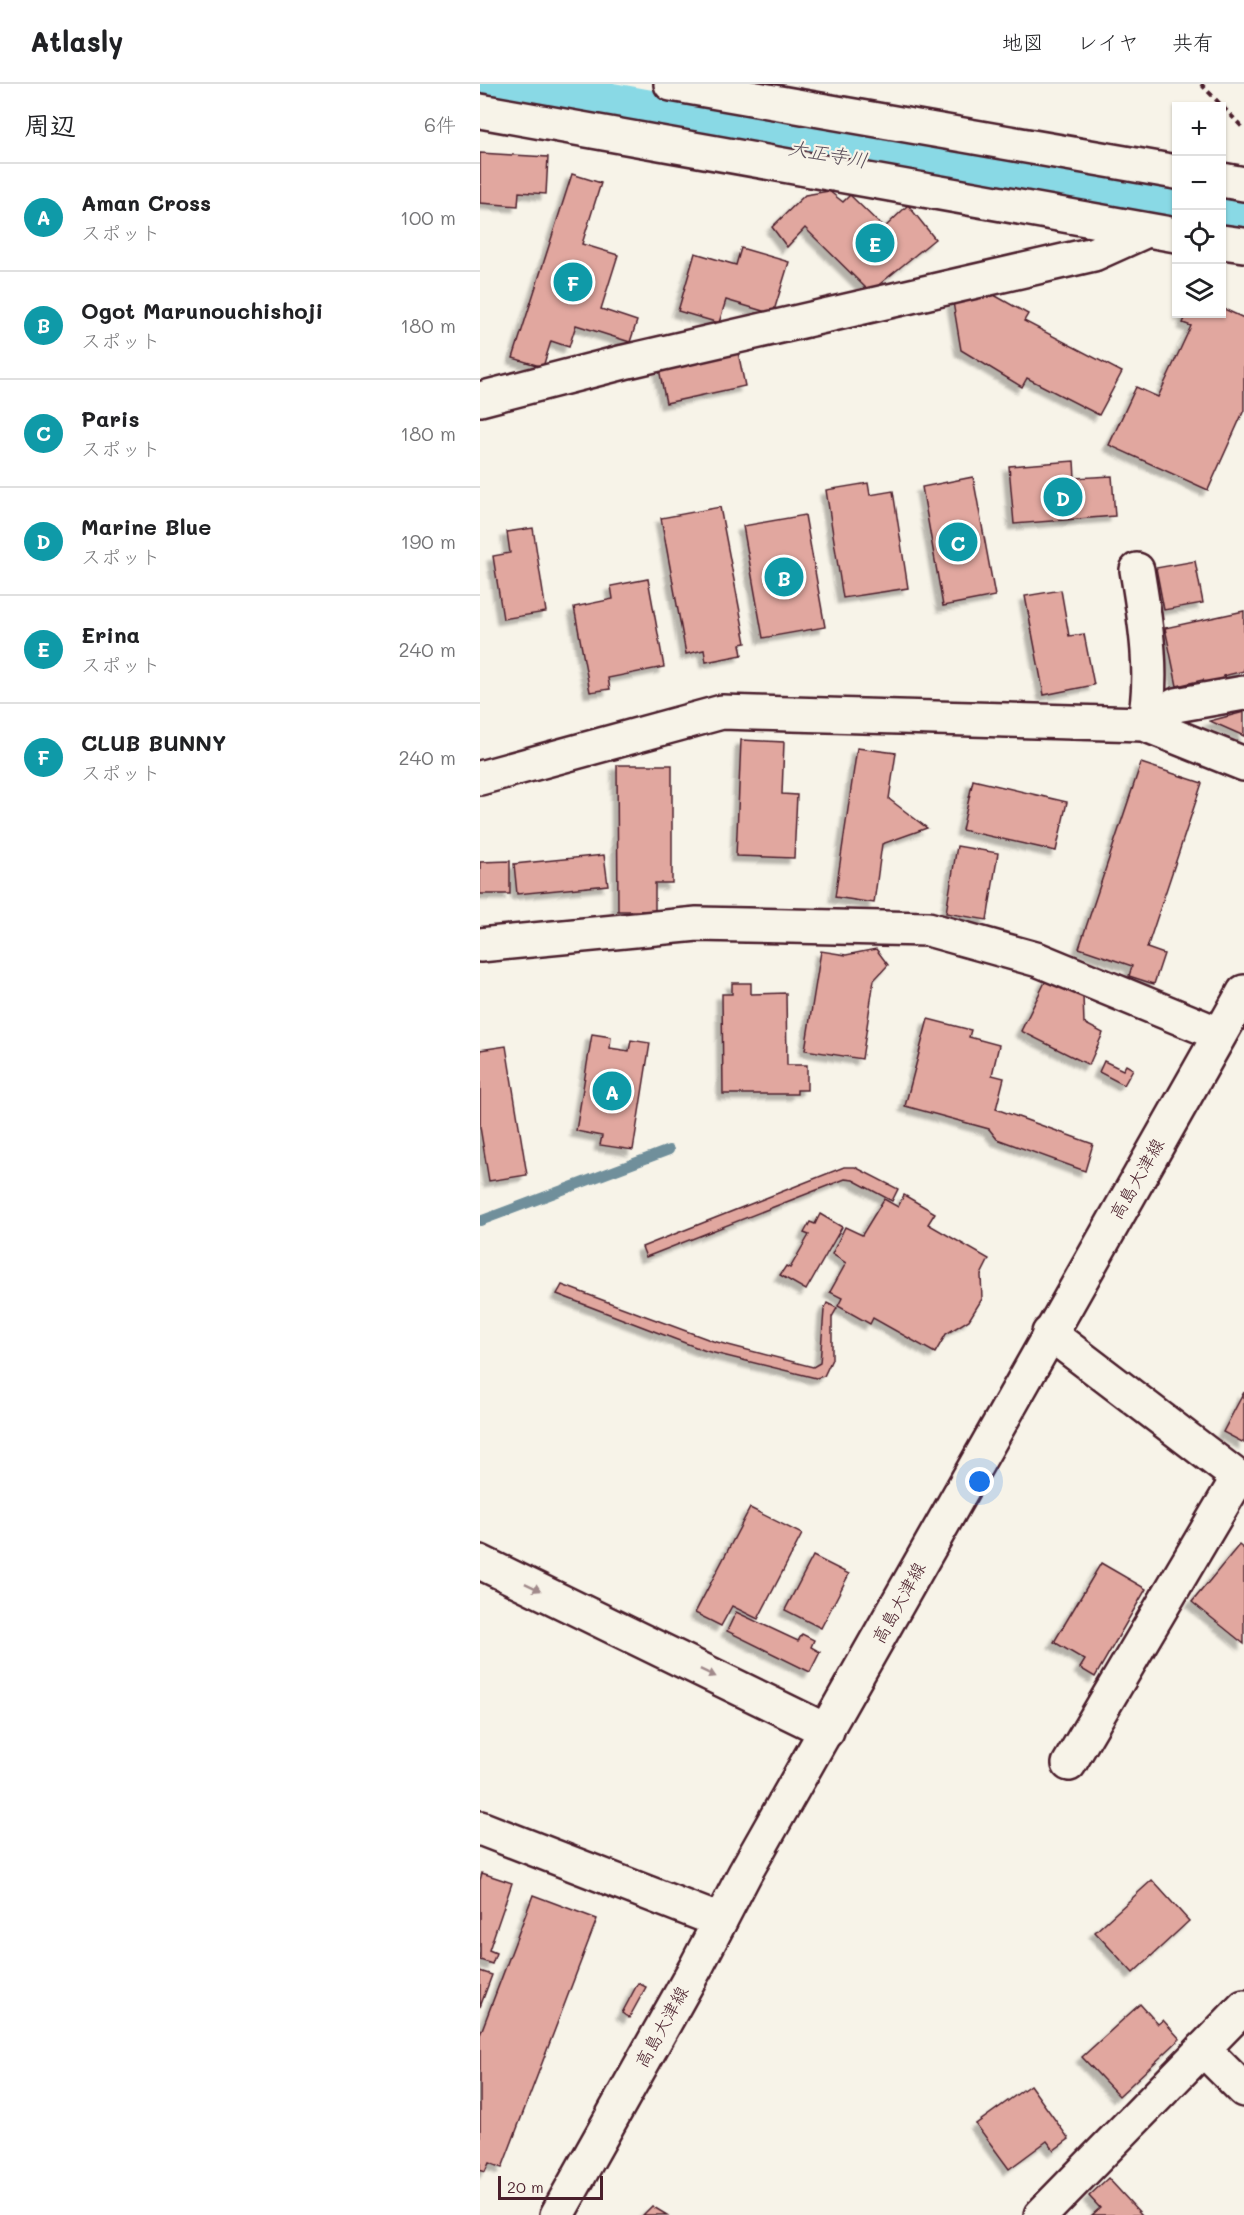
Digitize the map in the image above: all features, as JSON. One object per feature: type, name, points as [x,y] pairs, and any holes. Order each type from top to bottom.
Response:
[{"type":"street","points":[[671,84],[1172,171]]},
{"type":"street","points":[[480,111],[1161,233]]},
{"type":"street","points":[[1226,181],[1244,184]]},
{"type":"street","points":[[480,399],[636,359],[1094,254],[1161,233]]},
{"type":"street","points":[[1226,243],[1244,245]]},
{"type":"street","points":[[1137,570],[1144,613],[1150,699],[1144,724]]},
{"type":"street","points":[[1144,724],[1176,705],[1244,693]]},
{"type":"street","points":[[480,778],[722,712],[1144,724],[1244,764]]},
{"type":"street","points":[[480,945],[697,924],[928,929],[1039,960],[1219,1034]]},
{"type":"street","name":"高島大津線","points":[[556,2215],[1049,1333],[1244,992]]},
{"type":"street","points":[[1049,1333],[1241,1480],[1069,1764]]},
{"type":"street","points":[[480,1562],[827,1731]]},
{"type":"street","points":[[480,1828],[720,1921]]},
{"type":"street","points":[[1041,2215],[1244,2007]]},
{"type":"street","points":[[1203,2049],[1244,2090]]},
{"type":"path","points":[[1202,84],[1244,129]]},
{"type":"building","points":[[480,153],[548,157],[546,194],[519,192],[518,206],[480,203]]},
{"type":"building","points":[[572,174],[601,183],[582,244],[618,255],[601,309],[637,321],[630,342],[576,325],[569,347],[551,341],[543,367],[513,358]]},
{"type":"building","points":[[829,191],[843,202],[850,195],[884,228],[908,205],[935,239],[870,292],[805,228],[787,247],[772,227],[805,195]]},
{"type":"building","points":[[741,248],[789,262],[773,314],[726,300],[719,323],[678,311],[695,253],[736,265]]},
{"type":"building","points":[[985,290],[1028,314],[1024,321],[1122,372],[1099,415],[1027,378],[1022,387],[961,350],[953,302]]},
{"type":"building","points":[[1226,310],[1244,318],[1244,410],[1208,490],[1109,445],[1136,387],[1158,397],[1191,326],[1183,323],[1185,318],[1226,318]]},
{"type":"building","points":[[738,352],[745,386],[666,403],[659,369]]},
{"type":"building","points":[[1074,461],[1075,478],[1112,476],[1115,516],[1014,524],[1009,466]]},
{"type":"building","points":[[973,477],[995,596],[943,606],[922,487]]},
{"type":"building","points":[[868,483],[870,495],[893,491],[908,588],[843,598],[826,490]]},
{"type":"building","points":[[720,507],[746,643],[740,644],[742,655],[706,662],[704,650],[686,654],[661,518]]},
{"type":"building","points":[[805,515],[825,627],[763,638],[743,526]]},
{"type":"building","points":[[533,528],[546,612],[503,619],[493,556],[510,553],[507,532]]},
{"type":"building","points":[[1195,561],[1203,603],[1164,610],[1156,568]]},
{"type":"building","points":[[648,579],[664,667],[608,678],[610,689],[590,692],[574,607],[613,599],[611,586]]},
{"type":"building","points":[[1061,590],[1069,636],[1084,634],[1094,685],[1044,695],[1025,596]]},
{"type":"building","points":[[1244,611],[1244,671],[1223,676],[1226,685],[1205,689],[1203,680],[1177,686],[1165,628]]},
{"type":"building","points":[[1244,712],[1244,736],[1210,721]]},
{"type":"building","points":[[741,740],[784,742],[782,794],[797,795],[794,858],[736,856]]},
{"type":"building","points":[[857,748],[896,753],[889,799],[927,828],[882,844],[874,903],[835,897]]},
{"type":"building","points":[[1141,763],[1202,783],[1147,948],[1164,954],[1154,984],[1129,976],[1132,966],[1079,948]]},
{"type":"building","points":[[617,765],[672,765],[672,883],[655,883],[655,911],[618,911]]},
{"type":"building","points":[[973,780],[1067,802],[1056,851],[962,830]]},
{"type":"building","points":[[957,846],[998,853],[987,920],[946,913]]},
{"type":"building","points":[[604,855],[608,885],[517,894],[514,864]]},
{"type":"building","points":[[510,861],[510,894],[480,894],[480,862]]},
{"type":"building","points":[[876,949],[888,965],[874,980],[862,1059],[805,1050],[821,951],[846,955]]},
{"type":"building","points":[[1047,978],[1083,996],[1084,1023],[1103,1033],[1089,1065],[1021,1031]]},
{"type":"building","points":[[732,983],[751,983],[751,994],[786,993],[787,1065],[807,1065],[807,1090],[797,1090],[797,1094],[723,1094],[722,994],[732,994]]},
{"type":"building","points":[[928,1019],[971,1030],[969,1037],[999,1045],[992,1075],[1004,1078],[996,1109],[1093,1144],[1085,1171],[997,1139],[989,1129],[905,1106]]},
{"type":"building","points":[[592,1034],[611,1037],[610,1048],[629,1051],[631,1040],[650,1043],[633,1150],[600,1145],[602,1136],[576,1131]]},
{"type":"building","points":[[506,1046],[527,1175],[489,1181],[480,1127],[480,1050]]},
{"type":"building","points":[[1104,1061],[1123,1070],[1126,1065],[1133,1069],[1124,1085],[1099,1072]]},
{"type":"building","points":[[844,1167],[855,1167],[898,1189],[892,1201],[853,1180],[845,1179],[646,1257],[642,1247]]},
{"type":"building","points":[[904,1195],[935,1213],[928,1224],[989,1259],[981,1275],[982,1299],[969,1320],[946,1334],[935,1353],[873,1318],[870,1324],[838,1306],[842,1298],[830,1292],[846,1263],[832,1254],[845,1227],[862,1235],[884,1199],[898,1207]]},
{"type":"building","points":[[820,1214],[842,1227],[806,1290],[780,1275],[786,1266],[790,1268],[809,1235],[804,1233],[810,1222],[815,1224]]},
{"type":"building","points":[[562,1285],[713,1341],[813,1367],[820,1363],[824,1310],[827,1303],[837,1308],[832,1317],[832,1359],[824,1376],[816,1378],[706,1351],[557,1294]]},
{"type":"building","points":[[1244,1392],[1244,1443],[1223,1432]]},
{"type":"building","points":[[750,1508],[802,1534],[758,1619],[732,1606],[721,1626],[695,1613]]},
{"type":"building","points":[[1239,1545],[1244,1549],[1244,1644],[1192,1602]]},
{"type":"building","points":[[813,1556],[849,1574],[821,1628],[785,1610]]},
{"type":"building","points":[[1101,1563],[1146,1589],[1095,1677],[1080,1668],[1085,1660],[1054,1642]]},
{"type":"building","points":[[736,1612],[798,1641],[802,1634],[814,1640],[811,1647],[820,1652],[810,1672],[727,1631]]},
{"type":"building","points":[[482,1873],[512,1883],[489,1950],[496,1953],[492,1964],[480,1960],[480,1880]]},
{"type":"building","points":[[1152,1880],[1189,1921],[1133,1973],[1095,1932]]},
{"type":"building","points":[[533,1895],[597,1919],[502,2168],[489,2163],[485,2172],[480,2170],[480,2035]]},
{"type":"building","points":[[480,1971],[492,1975],[480,2007]]},
{"type":"building","points":[[638,1983],[646,1987],[629,2018],[622,2013]]},
{"type":"building","points":[[1140,2004],[1158,2024],[1163,2020],[1180,2039],[1119,2096],[1082,2057]]},
{"type":"building","points":[[1030,2085],[1069,2139],[1054,2150],[1047,2141],[1009,2169],[976,2124]]},
{"type":"building","points":[[1108,2178],[1142,2215],[1092,2215],[1100,2208],[1089,2196]]},
{"type":"building","points":[[652,2206],[667,2215],[643,2215]]},
{"type":"waterway","name":"大正寺川","points":[[480,91],[1064,196],[1172,211]]},
{"type":"waterway","name":"大正寺川","points":[[1226,219],[1244,221]]},
{"type":"waterway","points":[[480,1221],[669,1150]]},
{"type":"place","name":"Erina","points":[[875,243]]},
{"type":"place","name":"CLUB BUNNY","points":[[573,282]]},
{"type":"place","name":"Marine Blue","points":[[1063,497]]},
{"type":"place","name":"Paris","points":[[958,542]]},
{"type":"place","name":"Ogot Marunouchishoji","points":[[784,577]]},
{"type":"place","name":"Aman Cross","points":[[612,1091]]}]
